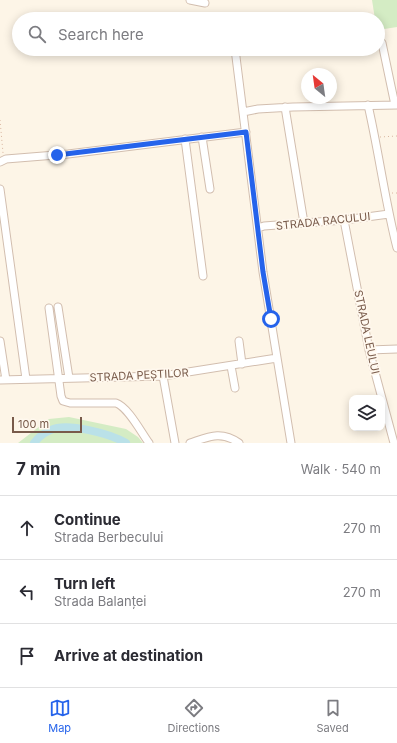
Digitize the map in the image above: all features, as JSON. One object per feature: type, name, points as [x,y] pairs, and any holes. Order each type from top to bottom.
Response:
[{"type":"street","points":[[190,0],[204,3]]},
{"type":"street","points":[[235,56],[258,228],[291,443]]},
{"type":"street","points":[[243,112],[285,107],[396,105],[385,56]]},
{"type":"street","points":[[242,100],[253,110]]},
{"type":"street","points":[[368,105],[376,138],[389,214],[397,248]]},
{"type":"street","points":[[285,107],[304,223]]},
{"type":"street","points":[[3,160],[57,155],[246,132]]},
{"type":"street","points":[[202,137],[210,189]]},
{"type":"street","points":[[184,139],[203,276]]},
{"type":"street","points":[[0,189],[26,380]]},
{"type":"street","name":"STRADA RACULUI","points":[[258,228],[264,226],[344,220],[389,214]]},
{"type":"street","name":"STRADA LEULUI","points":[[344,220],[369,350],[394,443]]},
{"type":"street","points":[[58,307],[69,378]]},
{"type":"street","points":[[49,308],[61,396],[63,401],[70,403],[120,404],[149,443]]},
{"type":"street","points":[[238,340],[242,364]]},
{"type":"street","points":[[0,341],[3,380]]},
{"type":"street","points":[[369,350],[397,349]]},
{"type":"street","name":"STRADA PEȘTILOR","points":[[3,380],[164,376],[277,358]]},
{"type":"street","points":[[231,366],[235,388]]},
{"type":"street","points":[[164,376],[175,443]]},
{"type":"street","points":[[190,443],[216,435],[224,435],[238,443]]},
{"type":"path","points":[[0,120],[3,160]]},
{"type":"path","points":[[376,138],[397,136]]},
{"type":"green space","points":[[372,0],[397,0],[397,27],[385,29],[385,12],[374,12]]},
{"type":"green space","points":[[69,417],[126,429],[138,437],[143,443],[18,443],[49,419]]},
{"type":"waterway","points":[[34,443],[42,435],[49,431],[67,427],[89,430],[110,436],[126,443]]},
{"type":"route","points":[[57,155],[246,132],[263,272],[271,319]]}]
